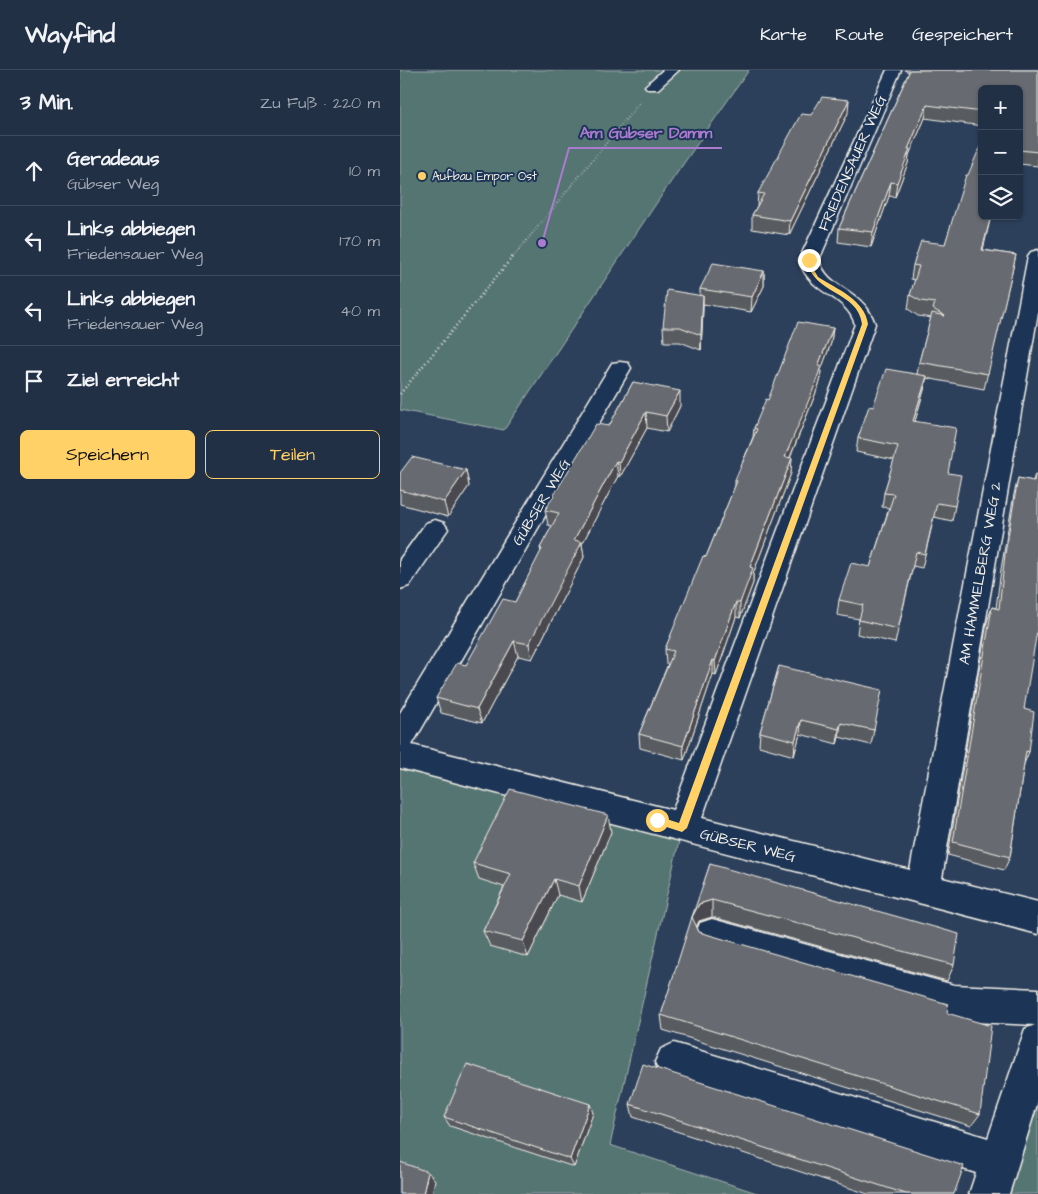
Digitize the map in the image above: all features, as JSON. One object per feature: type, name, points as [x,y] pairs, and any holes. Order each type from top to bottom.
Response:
[{"type":"street","points":[[654,86],[672,70]]},
{"type":"street","name":"FRIEDENSAUER WEG","points":[[682,828],[865,324],[864,314],[857,305],[816,278],[811,270],[809,260],[894,70]]},
{"type":"street","name":"AM HAMMELBERG WEG 2","points":[[923,890],[1038,256]]},
{"type":"street","name":"GÜBSER WEG","points":[[400,739],[620,368]]},
{"type":"street","points":[[400,579],[435,529]]},
{"type":"street","name":"GÜBSER WEG","points":[[400,755],[1038,918]]},
{"type":"street","points":[[712,935],[954,1003],[1038,1006]]},
{"type":"street","points":[[674,1062],[994,1177],[1038,1042]]},
{"type":"path","points":[[400,394],[654,86]]},
{"type":"green space","points":[[400,70],[749,70],[670,183],[504,430],[400,410]]},
{"type":"green space","points":[[400,755],[682,828],[610,1145],[760,1194],[400,1194]]},
{"type":"green space","points":[[1038,1093],[1038,1194],[1009,1194]]},
{"type":"building","points":[[910,70],[1038,70],[1038,152],[1023,150],[1023,85],[978,85],[978,111],[927,105],[908,149],[910,149],[897,183],[891,182],[873,232],[839,228]]},
{"type":"building","points":[[822,97],[849,100],[790,221],[752,215],[764,194],[758,193],[801,114],[811,115]]},
{"type":"building","points":[[978,151],[978,220],[990,220],[982,250],[1016,255],[988,374],[919,362],[932,313],[945,316],[933,309],[935,303],[921,301],[910,295],[919,266],[913,265],[921,241],[945,244],[966,175],[968,175]]},
{"type":"building","points":[[713,263],[764,271],[752,297],[700,289]]},
{"type":"building","points":[[667,290],[703,296],[701,335],[680,327],[663,327]]},
{"type":"building","points":[[798,322],[833,328],[818,366],[821,366],[813,390],[785,457],[792,458],[750,567],[753,568],[740,603],[736,602],[715,661],[713,660],[683,746],[639,734],[674,651],[665,649],[703,556],[706,557],[737,481],[735,480],[757,429],[754,428],[766,399],[768,400]]},
{"type":"building","points":[[886,369],[927,376],[913,421],[956,428],[948,473],[961,475],[955,506],[937,503],[925,554],[916,552],[898,629],[859,620],[863,605],[839,600],[851,563],[870,567],[894,494],[884,493],[898,446],[858,438],[869,406],[873,407]]},
{"type":"building","points":[[633,382],[680,391],[666,416],[646,412],[619,462],[616,461],[574,540],[582,542],[529,644],[514,641],[477,709],[436,698],[457,663],[466,665],[503,599],[515,602],[542,549],[540,548],[559,513],[545,510],[596,424],[609,426]]},
{"type":"building","points":[[412,457],[466,470],[444,502],[400,490],[400,473]]},
{"type":"building","points":[[1035,474],[1038,475],[1038,625],[1024,709],[1034,712],[1029,752],[1026,751],[1010,857],[953,842],[992,607],[999,609],[1005,554],[1018,478],[1034,481]]},
{"type":"building","points":[[779,666],[882,690],[874,730],[841,723],[839,729],[801,720],[795,741],[760,732]]},
{"type":"building","points":[[510,789],[608,815],[579,886],[554,879],[523,941],[483,931],[511,874],[473,863]]},
{"type":"building","points":[[710,864],[959,934],[954,965],[712,900],[699,904],[692,917]]},
{"type":"building","points":[[692,917],[699,932],[948,1004],[947,1013],[991,1026],[980,1114],[661,1015]]},
{"type":"building","points":[[467,1064],[590,1104],[570,1159],[444,1117]]},
{"type":"building","points":[[643,1064],[964,1166],[954,1194],[906,1194],[630,1104]]},
{"type":"building","points":[[400,1162],[428,1172],[423,1194],[400,1194]]},
{"type":"place","name":"Aufbau Empor Ost","points":[[422,176]]},
{"type":"place","name":"Am Gübser Damm","points":[[542,243]]},
{"type":"route","points":[[657,820],[682,828],[865,324],[864,314],[857,305],[816,278],[809,265],[809,260]]}]
